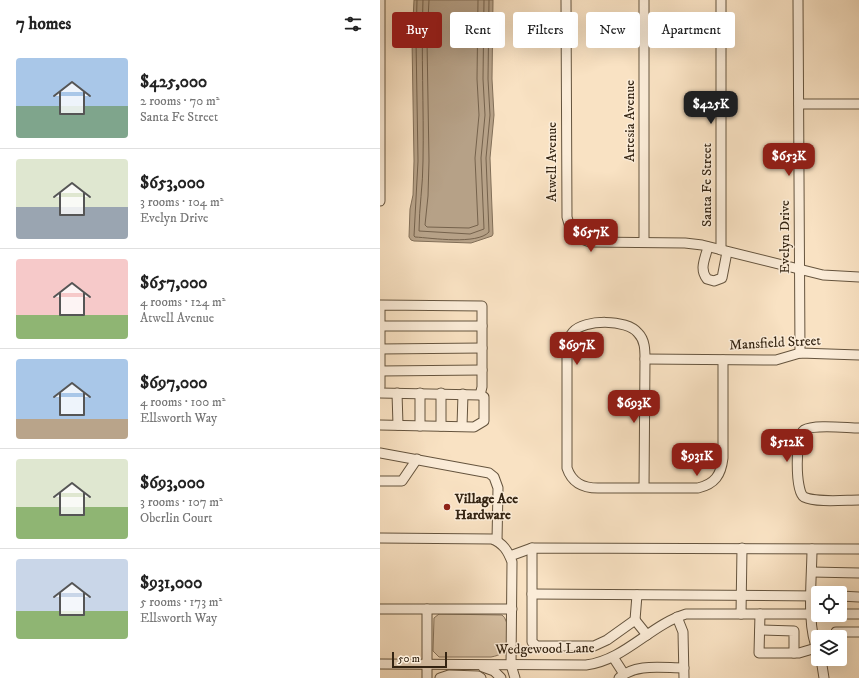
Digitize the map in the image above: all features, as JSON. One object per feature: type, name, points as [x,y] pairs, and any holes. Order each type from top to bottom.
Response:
[{"type":"street","points":[[380,0],[380,201]]},
{"type":"street","name":"Atwell Avenue","points":[[566,0],[566,210],[568,225],[576,236],[590,242],[685,243],[708,247],[823,275],[859,277]]},
{"type":"street","name":"Artesia Avenue","points":[[644,0],[644,242]]},
{"type":"street","name":"Santa Fe Street","points":[[721,0],[724,251]]},
{"type":"street","name":"Evelyn Drive","points":[[798,0],[800,353]]},
{"type":"street","points":[[799,104],[859,104]]},
{"type":"street","points":[[708,247],[702,274],[707,280],[714,281],[722,278],[724,251]]},
{"type":"street","points":[[380,387],[380,305],[482,306],[482,370],[480,395]]},
{"type":"street","points":[[644,488],[645,359],[643,341],[640,334],[628,325],[587,323],[579,327],[569,338],[567,356],[567,468],[574,481],[588,488],[644,488],[698,488],[707,486],[718,476],[722,468],[723,458],[723,360]]},
{"type":"street","points":[[380,326],[482,326]]},
{"type":"street","points":[[380,349],[482,348]]},
{"type":"street","name":"Mansfield Street","points":[[645,359],[776,360],[800,353],[859,355]]},
{"type":"street","points":[[380,371],[482,370]]},
{"type":"street","points":[[380,394],[463,394],[480,395],[484,397],[484,421],[474,427],[380,425]]},
{"type":"street","points":[[397,394],[398,425]]},
{"type":"street","points":[[420,394],[420,426]]},
{"type":"street","points":[[441,394],[441,426]]},
{"type":"street","points":[[462,426],[463,394]]},
{"type":"street","points":[[859,428],[808,429],[800,434],[798,443],[798,487],[802,495],[810,499],[859,500]]},
{"type":"street","points":[[380,453],[489,473],[494,477],[498,488],[497,541]]},
{"type":"street","points":[[380,481],[402,481],[417,459]]},
{"type":"street","points":[[380,538],[479,538],[497,541],[504,547],[512,562],[511,665],[515,678]]},
{"type":"street","points":[[510,556],[532,548],[859,549]]},
{"type":"street","points":[[532,548],[532,642],[537,646],[594,646],[607,640],[635,620]]},
{"type":"street","points":[[741,614],[742,548]]},
{"type":"street","points":[[812,549],[814,586]]},
{"type":"street","points":[[812,572],[859,573]]},
{"type":"street","points":[[532,594],[811,596]]},
{"type":"street","points":[[637,595],[635,620],[647,635]]},
{"type":"street","points":[[847,596],[859,597]]},
{"type":"street","points":[[380,609],[512,609]]},
{"type":"street","points":[[427,609],[427,678]]},
{"type":"street","name":"Wedgewood Lane","points":[[380,664],[586,665],[598,663],[613,657],[677,617],[692,613],[811,614]]},
{"type":"street","points":[[760,614],[759,653],[794,653],[811,650]]},
{"type":"street","points":[[847,614],[859,614]]},
{"type":"street","points":[[677,617],[683,632],[684,678]]},
{"type":"street","points":[[760,630],[794,631],[794,653]]},
{"type":"street","points":[[847,632],[859,632]]},
{"type":"street","points":[[613,657],[621,676],[640,668],[684,668]]},
{"type":"street","points":[[474,665],[488,668],[501,678]]},
{"type":"street","points":[[506,678],[511,665]]},
{"type":"street","points":[[823,666],[824,678]]},
{"type":"street","points":[[440,678],[448,675],[478,676],[481,678]]},
{"type":"shaded area","points":[[439,614],[502,615],[505,618],[508,633],[505,649],[501,654],[491,657],[439,657],[433,651],[434,618]]},
{"type":"water","points":[[414,0],[493,0],[493,12],[450,12],[450,48],[492,48],[494,115],[490,158],[493,234],[492,236],[471,243],[414,241],[409,237],[410,209],[413,195],[414,161],[412,48],[442,48],[442,12],[413,12]]},
{"type":"place","name":"Village Ace Hardware","points":[[447,507]]}]
